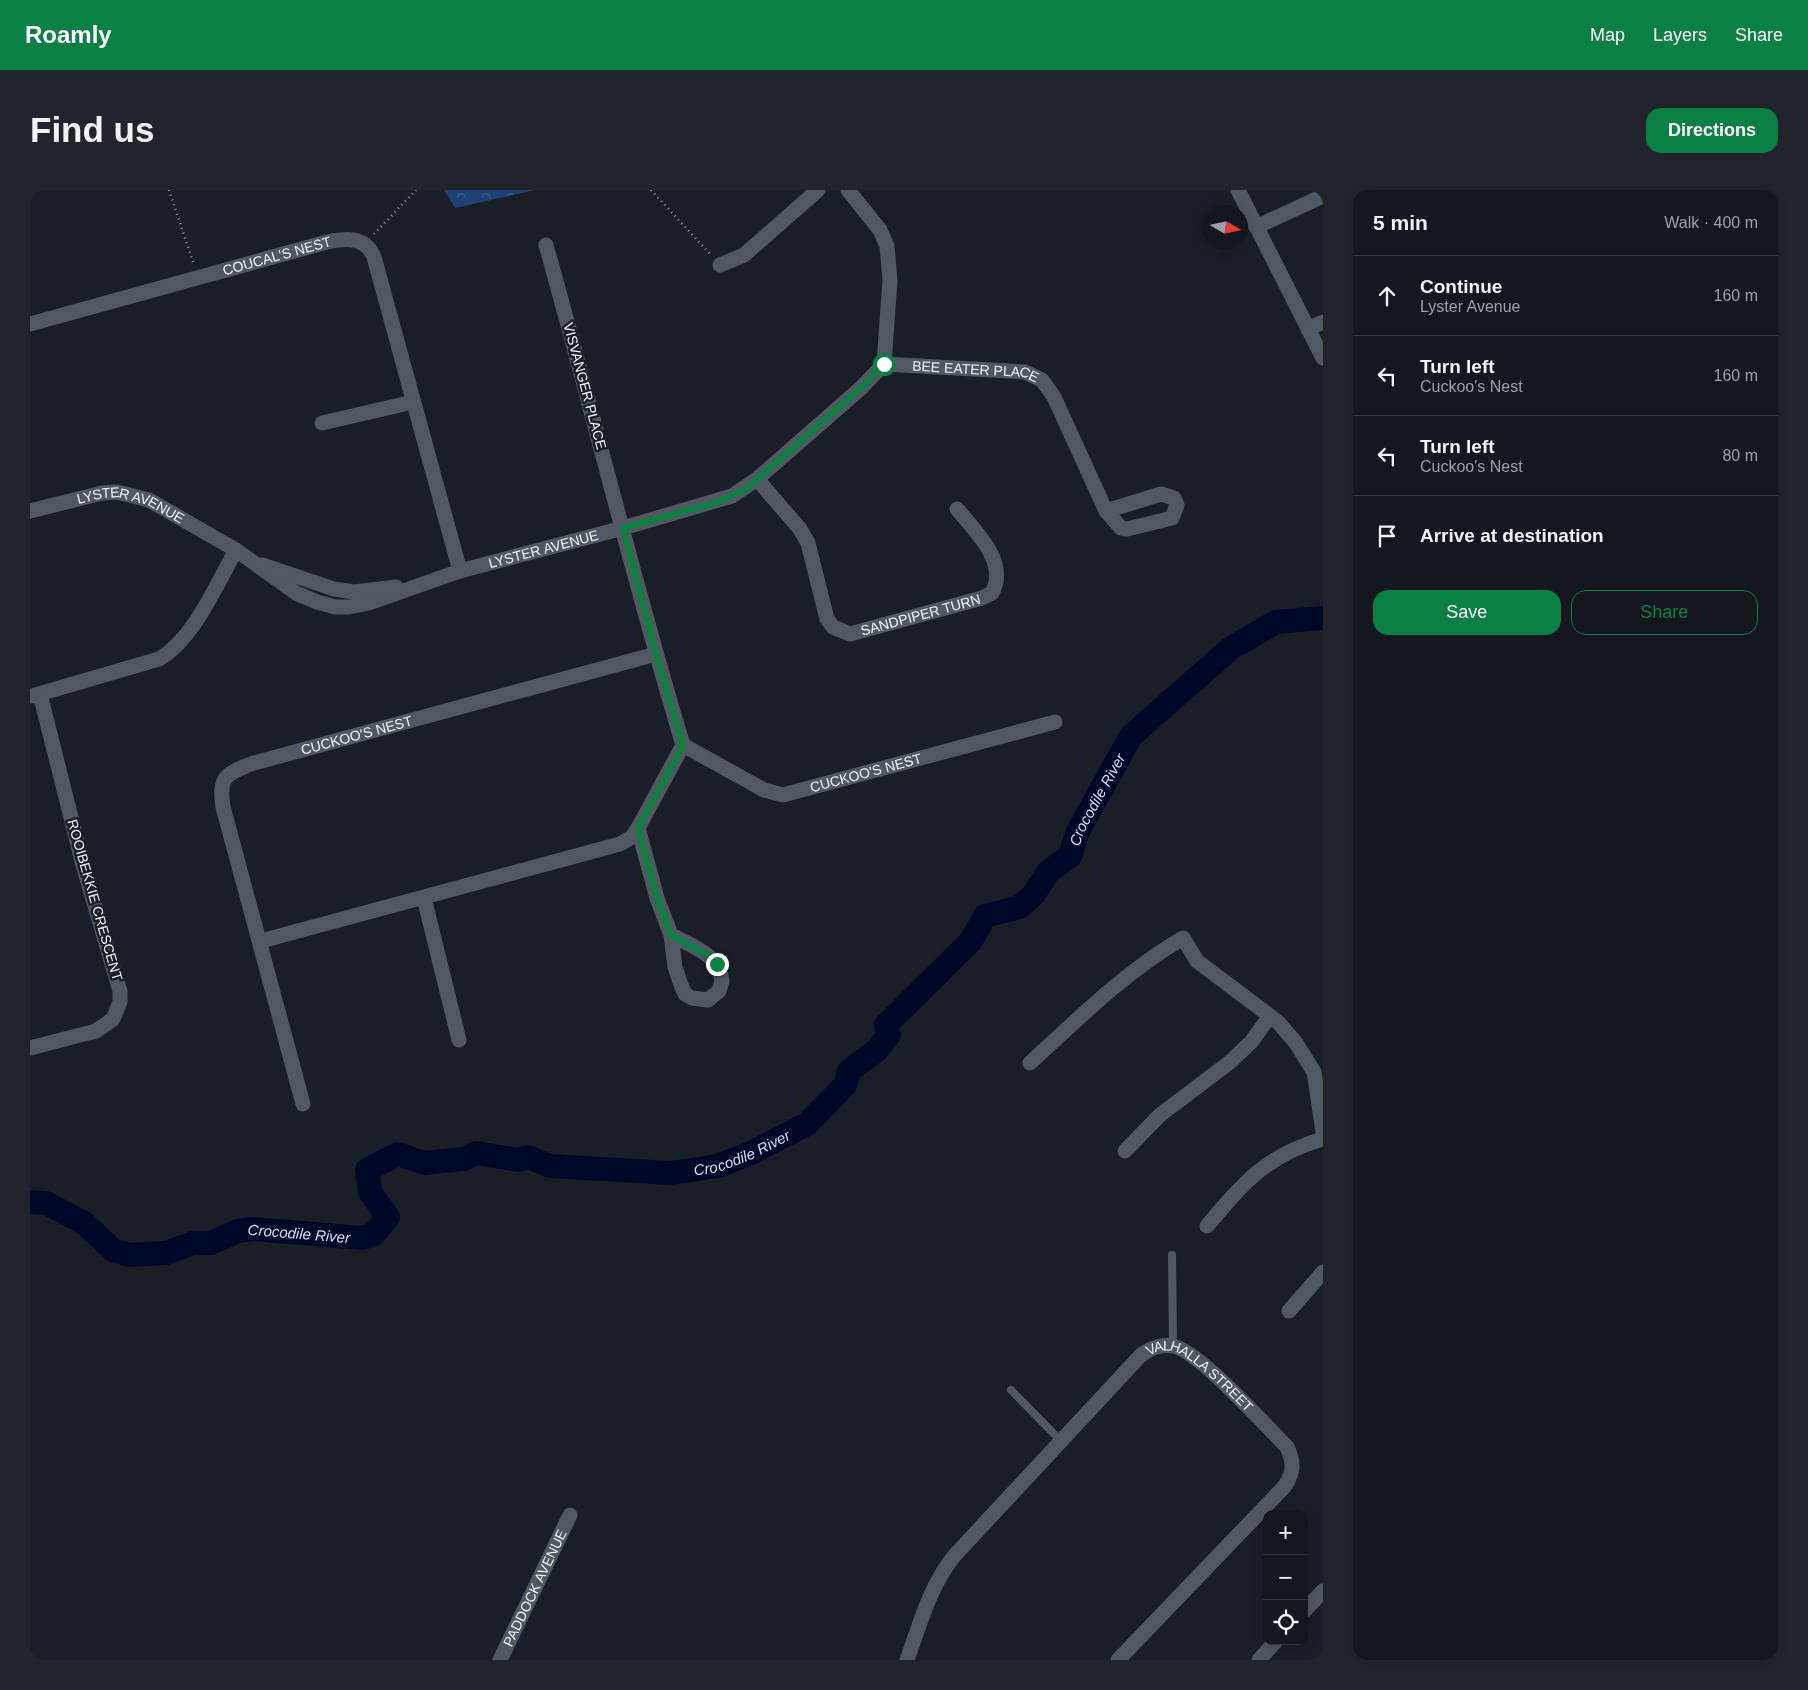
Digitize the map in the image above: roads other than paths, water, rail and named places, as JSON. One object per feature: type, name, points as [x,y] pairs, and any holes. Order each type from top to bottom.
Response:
[{"type":"street","points":[[720,265],[744,255],[818,190]]},
{"type":"street","points":[[848,190],[880,230],[887,246],[890,280],[884,364]]},
{"type":"street","points":[[1238,190],[1323,358]]},
{"type":"street","points":[[1256,227],[1323,196]]},
{"type":"street","name":"COUCAL'S NEST","points":[[30,324],[334,241],[350,239],[365,244],[374,257],[413,402]]},
{"type":"street","name":"VISVANGER PLACE","points":[[546,245],[623,528]]},
{"type":"street","points":[[1308,329],[1323,322]]},
{"type":"street","name":"LYSTER AVENUE","points":[[30,511],[85,496],[117,492],[150,500],[236,550],[296,593],[335,607],[349,607],[369,603],[460,571],[718,502],[746,489],[861,388],[884,364]]},
{"type":"street","name":"BEE EATER PLACE","points":[[884,364],[1026,372],[1042,380],[1054,397],[1106,511]]},
{"type":"street","points":[[322,423],[413,402],[460,571]]},
{"type":"street","name":"SANDPIPER TURN","points":[[757,479],[800,529],[808,543],[827,619],[834,627],[850,634],[982,598],[992,592],[996,585],[996,567],[979,535],[957,509]]},
{"type":"street","points":[[261,941],[613,846],[632,837],[683,746],[656,654],[623,528]]},
{"type":"street","name":"ROOIBEKKIE CRESCENT","points":[[30,1048],[96,1031],[106,1026],[113,1019],[120,1002],[118,982],[35,695],[159,659],[172,652],[183,640],[236,550]]},
{"type":"street","name":"CUCKOO'S NEST","points":[[303,1104],[261,941],[223,807],[222,784],[227,775],[254,763],[656,654]]},
{"type":"street","name":"CUCKOO'S NEST","points":[[683,746],[764,790],[783,795],[1055,722]]},
{"type":"street","points":[[638,828],[657,898],[671,935]]},
{"type":"street","points":[[424,898],[459,1040]]},
{"type":"street","points":[[1030,1063],[1098,1002],[1161,951],[1182,938],[1197,961],[1270,1016],[1296,1043],[1314,1072],[1323,1132]]},
{"type":"street","points":[[1125,1151],[1160,1115],[1230,1062],[1251,1042],[1270,1016]]},
{"type":"street","points":[[1207,1226],[1242,1184],[1266,1164],[1296,1147],[1323,1139]]},
{"type":"street","points":[[1289,1311],[1323,1272]]},
{"type":"street","name":"VALHALLA STREET","points":[[908,1660],[927,1604],[946,1565],[1141,1355],[1150,1349],[1161,1346],[1173,1346],[1197,1358],[1287,1447],[1292,1458],[1293,1469],[1285,1486],[1118,1660]]},
{"type":"street","name":"PADDOCK AVENUE","points":[[500,1660],[570,1516]]},
{"type":"street","points":[[1308,1607],[1323,1591]]},
{"type":"street","points":[[1259,1660],[1272,1645]]},
{"type":"lane","points":[[1172,1255],[1173,1346]]},
{"type":"lane","points":[[1011,1390],[1061,1441]]},
{"type":"waterway","name":"Crocodile River","points":[[30,1202],[46,1203],[84,1223],[113,1250],[130,1255],[166,1253],[193,1243],[211,1243],[238,1231],[252,1229],[362,1238],[374,1234],[388,1217],[370,1192],[367,1170],[398,1154],[424,1163],[464,1159],[476,1153],[518,1160],[528,1157],[550,1166],[670,1173],[718,1166],[751,1153],[807,1124],[845,1085],[849,1071],[877,1050],[889,1035],[886,1025],[971,941],[985,916],[1020,907],[1034,894],[1048,872],[1070,856],[1078,831],[1131,736],[1231,648],[1276,622],[1323,618]]}]
